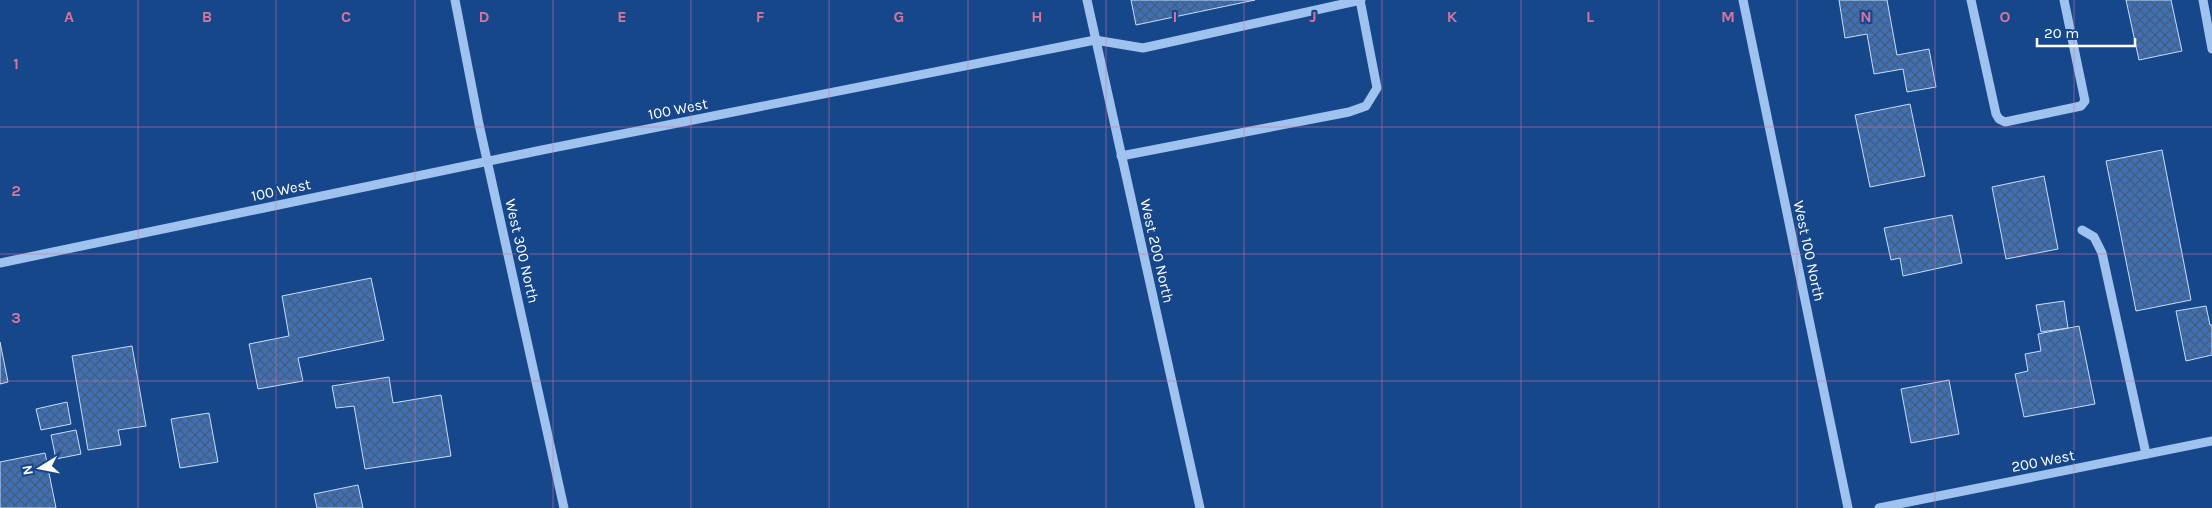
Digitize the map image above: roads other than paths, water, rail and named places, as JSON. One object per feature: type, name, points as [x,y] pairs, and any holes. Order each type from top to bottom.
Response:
[{"type":"street","name":"West 300 North","points":[[455,0],[487,161],[564,508]]},
{"type":"street","name":"West 200 North","points":[[1087,0],[1200,508]]},
{"type":"street","name":"100 West","points":[[0,263],[487,161],[1095,40],[1143,48],[1361,0]]},
{"type":"street","points":[[1121,156],[1349,112],[1366,106],[1377,88],[1361,0]]},
{"type":"street","name":"West 100 North","points":[[1743,0],[1848,508]]},
{"type":"street","points":[[1971,0],[1996,114],[1999,119],[2005,122],[2081,106],[2085,101],[2064,0]]},
{"type":"street","points":[[2203,0],[2212,49]]},
{"type":"street","points":[[2082,230],[2094,237],[2102,252],[2146,454]]},
{"type":"street","name":"200 West","points":[[1879,508],[2212,441]]}]
